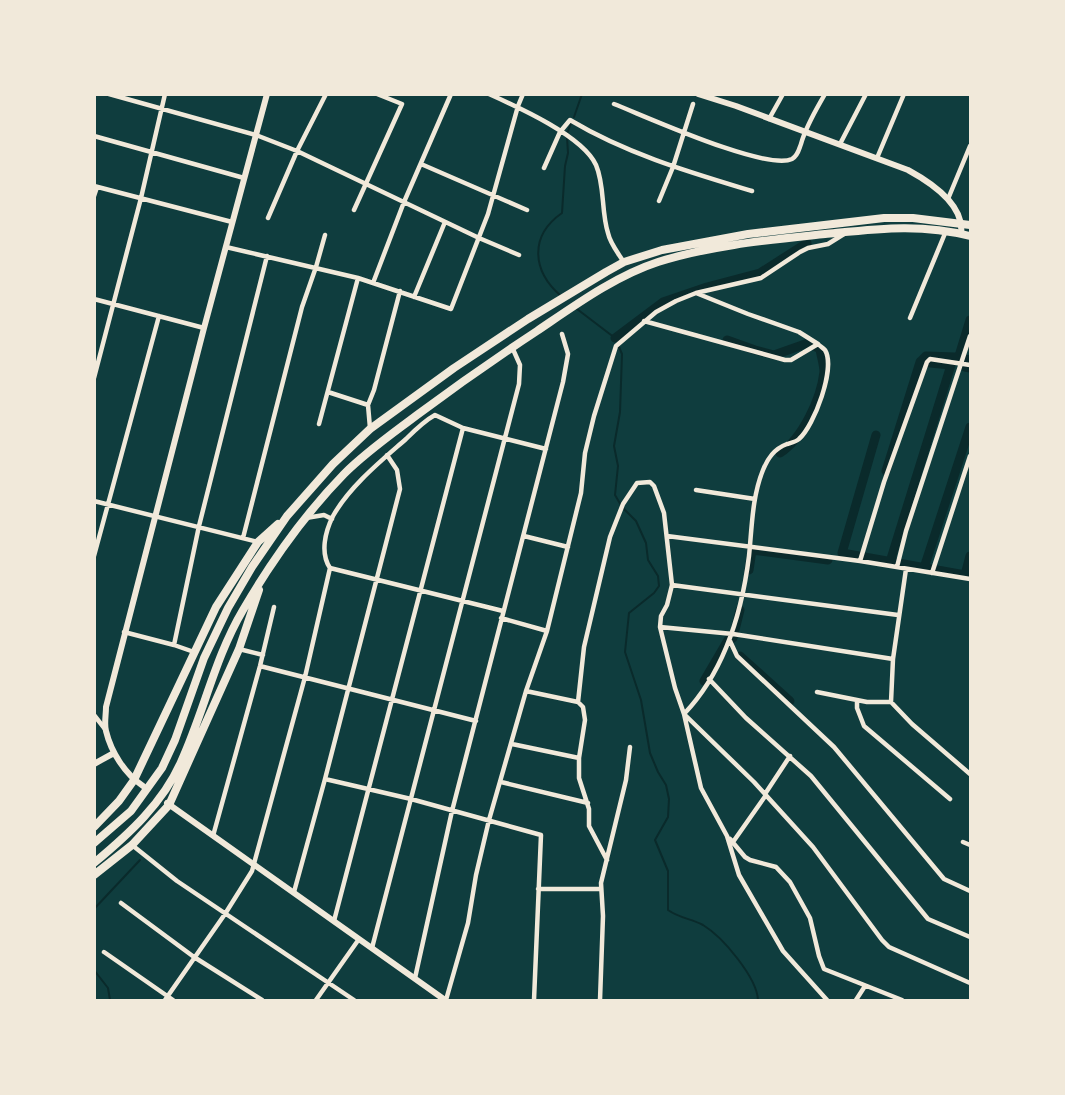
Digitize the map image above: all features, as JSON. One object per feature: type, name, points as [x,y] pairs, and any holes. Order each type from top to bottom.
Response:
[{"type":"highway","points":[[94,826],[119,801],[134,780],[216,607],[258,542],[287,516],[333,464],[370,429],[454,368],[528,319],[624,262],[662,249],[701,241],[859,220],[913,218],[966,224]]},
{"type":"highway","points":[[94,863],[127,836],[167,787],[181,764],[223,652],[237,622],[263,578],[306,518],[345,474],[381,441],[465,379],[619,279],[658,262],[698,251],[739,244],[885,227],[916,227],[970,236]]},
{"type":"highway","points":[[94,843],[131,811],[162,768],[175,740],[204,658],[228,608],[252,567],[287,516]]},
{"type":"highway","points":[[94,875],[132,845],[168,804],[239,649],[263,578]]},
{"type":"street","points":[[109,94],[256,135],[297,151],[519,255]]},
{"type":"street","points":[[94,378],[141,198],[165,94]]},
{"type":"street","points":[[105,729],[106,707],[124,632],[267,94]]},
{"type":"street","points":[[268,218],[297,151],[326,94]]},
{"type":"street","points":[[354,210],[402,104],[377,94]]},
{"type":"street","points":[[373,283],[404,202],[451,94]]},
{"type":"street","points":[[489,94],[518,106],[568,136],[596,164],[608,234],[624,262]]},
{"type":"street","points":[[226,246],[358,278],[451,309],[479,238],[523,94]]},
{"type":"street","points":[[698,94],[878,158],[922,178],[948,199],[966,224],[961,234]]},
{"type":"street","points":[[769,118],[783,94]]},
{"type":"street","points":[[614,104],[752,156],[782,161],[792,159],[797,154],[804,132],[825,94]]},
{"type":"street","points":[[840,144],[866,94]]},
{"type":"street","points":[[878,158],[904,94]]},
{"type":"street","points":[[659,201],[673,167],[693,104]]},
{"type":"street","points":[[544,168],[560,132],[570,120],[599,137],[673,167],[752,191]]},
{"type":"street","points":[[94,136],[244,177]]},
{"type":"street","points":[[948,199],[970,146]]},
{"type":"street","points":[[421,164],[527,210]]},
{"type":"street","points":[[94,196],[96,186],[232,222]]},
{"type":"street","points":[[414,297],[445,222]]},
{"type":"street","points":[[910,318],[946,231]]},
{"type":"street","points":[[168,804],[446,1000],[468,922],[489,820],[526,691],[547,631],[581,493],[585,453],[612,353],[621,340],[656,312],[696,293],[761,278],[800,252],[828,244],[847,232]]},
{"type":"street","points":[[243,538],[302,307],[325,235]]},
{"type":"street","points":[[174,645],[199,526],[267,256]]},
{"type":"street","points":[[319,424],[358,278]]},
{"type":"street","points":[[370,429],[368,405],[400,291]]},
{"type":"street","points":[[684,714],[693,705],[732,637],[744,593],[755,499],[766,461],[777,448],[798,440],[813,420],[822,398],[827,365],[825,351],[815,346],[799,332],[696,293]]},
{"type":"street","points":[[94,299],[204,328]]},
{"type":"street","points":[[94,556],[159,316]]},
{"type":"street","points":[[644,321],[785,360],[791,360],[815,346]]},
{"type":"street","points":[[415,978],[452,811],[563,382],[568,354],[562,334]]},
{"type":"street","points":[[898,564],[906,531],[966,354],[970,336]]},
{"type":"street","points":[[372,948],[521,372],[512,347]]},
{"type":"street","points":[[861,558],[884,482],[926,364],[930,359],[963,362],[970,365]]},
{"type":"street","points":[[328,392],[368,405]]},
{"type":"street","points":[[166,999],[248,879],[254,863],[305,677],[330,568],[323,550],[332,519],[353,489],[435,415],[464,428],[546,449]]},
{"type":"street","points":[[334,921],[464,428]]},
{"type":"street","points":[[294,892],[400,489],[396,470],[387,456]]},
{"type":"street","points":[[932,572],[970,456]]},
{"type":"street","points":[[578,702],[584,647],[610,537],[623,504],[638,483],[650,482],[654,486],[664,513],[672,585],[668,605],[661,616],[660,627],[701,788],[727,836],[739,875],[783,951],[827,1000]]},
{"type":"street","points":[[696,490],[755,499]]},
{"type":"street","points":[[94,501],[258,542]]},
{"type":"street","points":[[306,518],[324,515],[332,519]]},
{"type":"street","points":[[524,536],[568,548]]},
{"type":"street","points":[[667,536],[861,558],[898,564],[906,569],[970,579]]},
{"type":"street","points":[[330,568],[503,611]]},
{"type":"street","points":[[891,702],[893,659],[906,569]]},
{"type":"street","points":[[672,585],[898,615]]},
{"type":"street","points":[[213,836],[274,607]]},
{"type":"street","points":[[501,618],[547,631]]},
{"type":"street","points":[[660,627],[893,659]]},
{"type":"street","points":[[124,632],[194,652]]},
{"type":"street","points":[[732,637],[737,656],[834,747],[944,879],[970,891]]},
{"type":"street","points":[[239,649],[263,655]]},
{"type":"street","points":[[260,666],[393,698],[476,721]]},
{"type":"street","points":[[709,679],[746,718],[811,776],[928,919],[970,938]]},
{"type":"street","points":[[526,691],[578,702],[583,707],[585,720],[579,758],[579,778],[588,803],[589,826],[607,860]]},
{"type":"street","points":[[817,692],[857,700],[891,702],[912,724],[970,774]]},
{"type":"street","points":[[857,700],[857,708],[864,726],[950,799]]},
{"type":"street","points":[[684,714],[766,795],[813,847],[889,947],[970,983]]},
{"type":"street","points":[[94,715],[105,729],[114,753],[134,780],[143,786]]},
{"type":"street","points":[[512,744],[579,758]]},
{"type":"street","points":[[600,1000],[603,916],[601,889],[627,780],[630,747]]},
{"type":"street","points":[[94,764],[114,753]]},
{"type":"street","points":[[733,842],[790,756]]},
{"type":"street","points":[[325,779],[411,799],[541,835],[534,1000]]},
{"type":"street","points":[[501,782],[588,803]]},
{"type":"street","points":[[727,836],[750,861],[776,867],[790,882],[810,918],[822,967],[902,1000]]},
{"type":"street","points":[[963,842],[970,846]]},
{"type":"street","points":[[132,845],[225,914],[354,1000]]},
{"type":"street","points":[[538,889],[601,889]]},
{"type":"street","points":[[121,903],[194,957],[262,1000]]},
{"type":"street","points":[[316,1000],[359,939]]},
{"type":"street","points":[[104,952],[166,999],[173,1000]]},
{"type":"street","points":[[856,1000],[865,986]]},
{"type":"waterway","points":[[574,117],[582,94]]},
{"type":"waterway","points":[[567,134],[571,123]]},
{"type":"waterway","points":[[561,296],[544,276],[538,254],[544,232],[562,213],[568,153],[567,137]]},
{"type":"waterway","points":[[615,338],[663,302],[760,273],[807,243]]},
{"type":"waterway","points":[[577,309],[616,341]]},
{"type":"waterway","points":[[959,356],[970,320]]},
{"type":"waterway","points":[[727,340],[774,355],[808,343],[820,349],[824,372],[815,406],[796,438],[780,453]]},
{"type":"waterway","points":[[619,347],[622,354],[620,412],[614,446],[618,466],[615,495],[622,507],[636,521],[646,543],[648,560],[658,576],[659,586],[654,593],[629,613],[625,652],[641,700],[650,753],[666,785],[669,799],[668,817],[655,840],[668,871],[668,910],[703,925],[720,939],[738,959],[752,981],[758,1000]]},
{"type":"waterway","points":[[920,362],[926,356],[970,360]]},
{"type":"waterway","points":[[886,471],[920,362],[951,365],[890,562]]},
{"type":"waterway","points":[[965,367],[970,368]]},
{"type":"waterway","points":[[924,568],[970,427]]},
{"type":"waterway","points":[[876,435],[842,553],[965,575],[970,556]]},
{"type":"waterway","points":[[749,570],[752,550],[828,560]]},
{"type":"waterway","points":[[704,681],[728,640],[733,638],[740,610]]},
{"type":"waterway","points":[[740,656],[790,701]]},
{"type":"waterway","points":[[94,909],[140,860]]},
{"type":"waterway","points":[[94,970],[108,988],[110,1000]]}]
